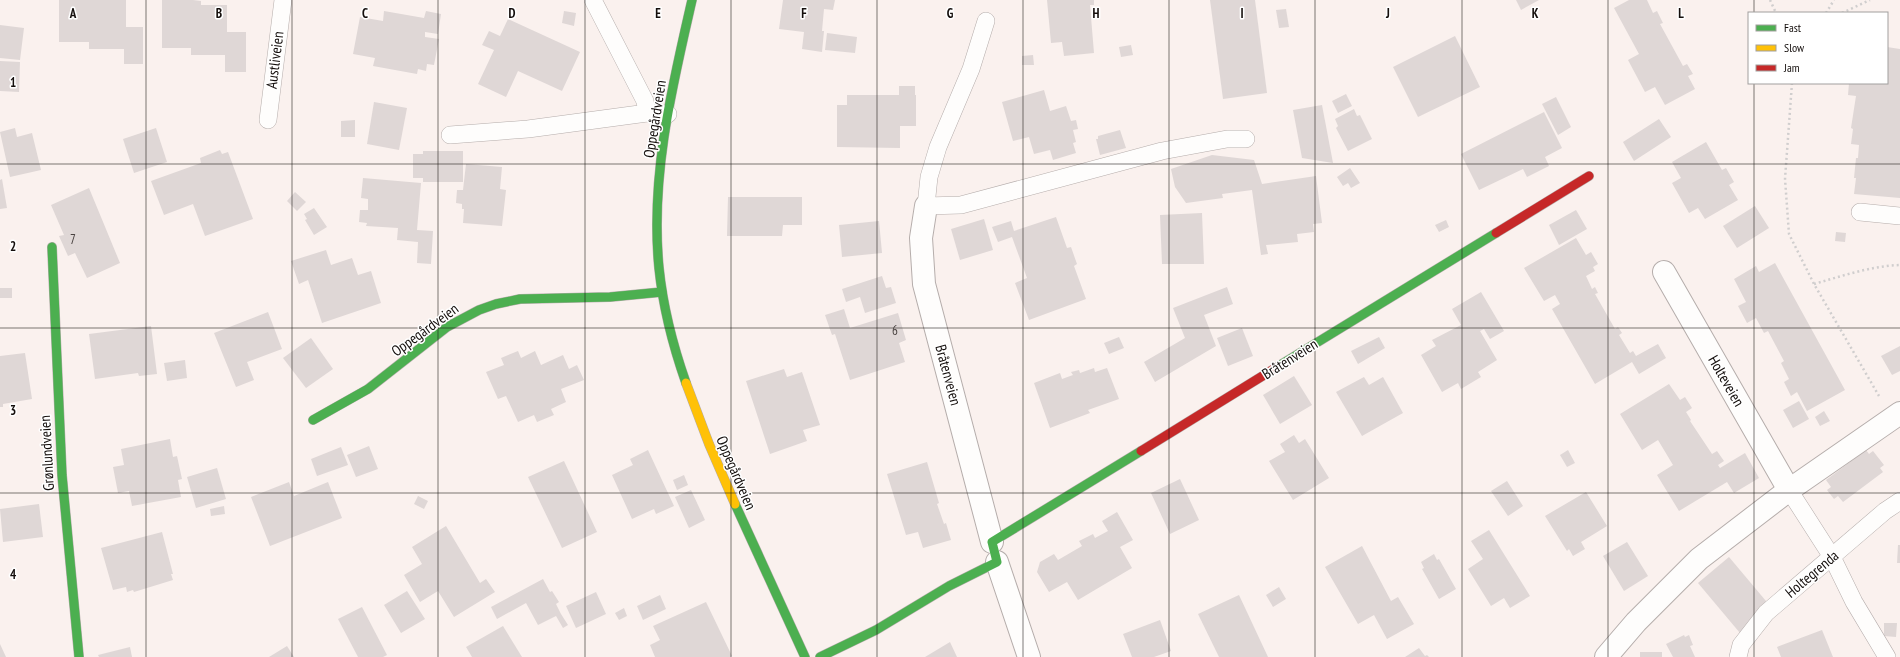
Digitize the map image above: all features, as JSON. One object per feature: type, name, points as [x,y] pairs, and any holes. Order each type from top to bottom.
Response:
[{"type":"street","name":"Oppegårdveien","points":[[692,0],[668,114],[658,202],[659,265],[662,292],[678,362],[696,412],[740,518],[805,657]]},
{"type":"street","name":"Bråtenveien","points":[[820,657],[876,630],[949,586],[995,552],[1588,176]]},
{"type":"street","name":"Bråtenveien","points":[[926,206],[921,238],[924,284],[995,552],[1029,657]]},
{"type":"street","name":"Grønlundveien","points":[[52,247],[62,475],[78,657]]},
{"type":"street","name":"Holteveien","points":[[1664,272],[1789,490]]},
{"type":"street","name":"Oppegårdveien","points":[[313,420],[350,401],[377,384],[451,324],[472,313],[495,304],[514,300],[594,298],[662,292]]},
{"type":"street","points":[[1606,657],[1636,622],[1699,559],[1789,490],[1897,417]]},
{"type":"lane","name":"Austliveien","points":[[268,120],[283,0]]},
{"type":"lane","points":[[593,0],[645,101],[647,113]]},
{"type":"lane","name":"Bråtenveien","points":[[926,206],[929,177],[938,147],[971,69],[986,21]]},
{"type":"lane","points":[[450,135],[528,129],[647,113],[668,114]]},
{"type":"lane","points":[[926,206],[961,205],[1162,151],[1227,139],[1246,139]]},
{"type":"lane","points":[[1860,212],[1900,216]]},
{"type":"lane","points":[[1789,490],[1832,557],[1854,602],[1887,657]]},
{"type":"lane","name":"Holtegrenda","points":[[1738,657],[1741,645],[1766,613],[1885,511],[1900,501]]},
{"type":"path","points":[[1770,0],[1776,12]]},
{"type":"path","points":[[1827,12],[1834,0]]},
{"type":"path","points":[[1844,12],[1870,0]]},
{"type":"path","points":[[1792,84],[1785,179],[1790,234],[1814,284],[1897,417]]},
{"type":"path","points":[[1814,284],[1845,274],[1890,265],[1900,265]]},
{"type":"building","points":[[59,0],[126,0],[126,27],[143,27],[143,64],[124,64],[124,49],[89,49],[89,42],[59,42]]},
{"type":"building","points":[[162,0],[193,0],[201,1],[201,5],[227,5],[227,32],[246,32],[246,72],[225,72],[225,55],[191,55],[191,48],[162,48]]},
{"type":"building","points":[[783,0],[835,0],[833,10],[824,9],[822,52],[802,49],[804,32],[779,29]]},
{"type":"building","points":[[1047,0],[1094,0],[1094,5],[1090,5],[1094,53],[1064,56],[1062,42],[1051,43]]},
{"type":"building","points":[[1210,0],[1255,0],[1267,93],[1223,99]]},
{"type":"building","points":[[1516,0],[1539,0],[1521,10]]},
{"type":"building","points":[[1629,0],[1647,0],[1653,13],[1657,11],[1663,23],[1660,24],[1683,66],[1687,64],[1693,74],[1688,76],[1695,89],[1665,105],[1655,87],[1645,92],[1628,60],[1639,54],[1614,8]]},
{"type":"building","points":[[1286,9],[1289,27],[1279,28],[1276,10]]},
{"type":"building","points":[[384,11],[424,18],[426,11],[441,14],[438,34],[425,32],[425,37],[439,39],[434,65],[427,64],[426,71],[418,69],[417,74],[373,66],[375,58],[353,54],[360,17],[383,21]]},
{"type":"building","points":[[564,11],[576,13],[574,26],[562,23]]},
{"type":"building","points":[[508,19],[580,52],[562,91],[518,71],[506,97],[478,84],[494,50],[482,45],[489,31],[500,36]]},
{"type":"building","points":[[0,25],[24,28],[20,60],[0,58]]},
{"type":"building","points":[[827,33],[857,37],[855,53],[825,50]]},
{"type":"building","points":[[1455,36],[1480,87],[1418,117],[1393,67]]},
{"type":"building","points":[[1131,45],[1133,55],[1121,57],[1119,47]]},
{"type":"building","points":[[1888,47],[1900,49],[1900,198],[1854,194],[1856,158],[1858,158],[1859,145],[1851,144],[1853,129],[1851,128],[1856,96],[1848,95],[1849,84],[1888,84]]},
{"type":"building","points":[[1033,55],[1034,65],[1022,65],[1022,56]]},
{"type":"building","points":[[0,61],[20,62],[19,92],[0,91]]},
{"type":"building","points":[[899,86],[915,86],[916,95],[916,126],[900,126],[900,148],[837,147],[837,105],[847,105],[847,95],[899,95]]},
{"type":"building","points":[[1044,90],[1050,111],[1066,106],[1071,121],[1076,120],[1078,129],[1073,130],[1076,142],[1073,143],[1076,153],[1053,160],[1050,150],[1034,154],[1029,137],[1013,141],[1002,102]]},
{"type":"building","points":[[1346,94],[1352,106],[1338,113],[1332,101]]},
{"type":"building","points":[[1556,97],[1571,127],[1558,135],[1542,104]]},
{"type":"building","points":[[374,102],[407,108],[399,150],[367,144]]},
{"type":"building","points":[[1322,105],[1333,163],[1302,158],[1293,110]]},
{"type":"building","points":[[1354,109],[1357,116],[1360,115],[1372,139],[1348,151],[1336,128],[1338,126],[1335,119]]},
{"type":"building","points":[[1544,112],[1562,148],[1545,157],[1549,166],[1527,177],[1523,169],[1479,190],[1461,154]]},
{"type":"building","points":[[1659,119],[1671,137],[1634,161],[1623,142]]},
{"type":"building","points":[[355,120],[355,137],[341,137],[341,121]]},
{"type":"building","points":[[15,128],[17,137],[32,133],[41,170],[10,177],[0,132]]},
{"type":"building","points":[[156,128],[167,162],[134,173],[123,139]]},
{"type":"building","points":[[1120,130],[1126,148],[1100,155],[1096,139],[1098,139],[1098,136]]},
{"type":"building","points":[[1706,142],[1722,170],[1726,168],[1734,182],[1729,185],[1738,200],[1705,219],[1698,208],[1689,213],[1672,183],[1681,178],[1672,162]]},
{"type":"building","points":[[220,150],[222,154],[228,152],[253,219],[205,236],[193,204],[164,215],[151,181],[201,163],[200,158]]},
{"type":"building","points":[[423,151],[463,151],[463,182],[423,182],[423,178],[413,178],[413,154],[423,154]]},
{"type":"building","points":[[1212,155],[1254,160],[1262,184],[1316,176],[1322,223],[1313,224],[1314,232],[1297,234],[1298,242],[1266,245],[1268,254],[1261,255],[1252,190],[1222,194],[1223,198],[1186,203],[1175,187],[1171,169]]},
{"type":"building","points":[[466,164],[502,167],[500,189],[506,190],[502,226],[463,223],[464,209],[462,209],[462,204],[456,203],[457,190],[463,190]]},
{"type":"building","points":[[1350,168],[1360,183],[1351,188],[1348,183],[1343,186],[1337,177]]},
{"type":"building","points":[[363,178],[421,183],[417,230],[433,231],[431,264],[417,263],[418,242],[397,240],[398,228],[366,226],[367,223],[359,222],[360,210],[368,210],[368,199],[361,198]]},
{"type":"building","points":[[2,179],[7,208],[0,209],[0,180]]},
{"type":"building","points":[[89,188],[120,263],[87,278],[75,253],[68,256],[59,236],[64,235],[51,205]]},
{"type":"building","points":[[295,192],[306,202],[297,211],[287,201]]},
{"type":"building","points":[[728,197],[802,197],[802,225],[783,225],[782,236],[727,236]]},
{"type":"building","points":[[1755,206],[1769,228],[1737,248],[1723,226]]},
{"type":"building","points":[[314,208],[327,227],[314,235],[305,220],[307,219],[304,214]]},
{"type":"building","points":[[1576,210],[1587,229],[1559,245],[1549,225]]},
{"type":"building","points":[[1202,213],[1204,264],[1162,264],[1160,215]]},
{"type":"building","points":[[1056,217],[1067,248],[1071,247],[1077,264],[1074,266],[1086,299],[1029,320],[1015,283],[1027,278],[1012,237],[998,242],[992,227],[1011,221],[1014,231]]},
{"type":"building","points":[[984,219],[993,250],[960,260],[951,229]]},
{"type":"building","points":[[1446,220],[1449,227],[1439,232],[1435,225]]},
{"type":"building","points":[[879,221],[882,253],[842,257],[839,225]]},
{"type":"building","points":[[1836,232],[1846,233],[1845,242],[1835,241]]},
{"type":"building","points":[[1576,238],[1586,255],[1591,252],[1598,264],[1593,267],[1595,271],[1586,276],[1592,289],[1595,287],[1598,293],[1595,294],[1615,329],[1618,327],[1622,333],[1619,335],[1630,353],[1633,351],[1636,356],[1658,344],[1666,358],[1639,374],[1632,362],[1595,384],[1552,309],[1560,304],[1555,295],[1544,301],[1524,268]]},
{"type":"building","points":[[326,250],[331,265],[352,258],[358,275],[371,271],[381,303],[322,323],[308,280],[299,284],[291,261]]},
{"type":"building","points":[[1775,263],[1845,390],[1807,411],[1797,392],[1791,396],[1784,382],[1789,379],[1781,363],[1784,361],[1768,331],[1764,333],[1756,318],[1747,323],[1738,306],[1746,302],[1734,279],[1756,266],[1759,272]]},
{"type":"building","points":[[882,276],[886,288],[891,287],[896,303],[865,313],[860,297],[846,302],[842,289]]},
{"type":"building","points":[[1227,287],[1233,304],[1204,315],[1216,346],[1155,382],[1144,362],[1185,338],[1173,308]]},
{"type":"building","points":[[0,288],[12,288],[12,298],[0,298]]},
{"type":"building","points":[[1481,292],[1504,331],[1490,339],[1484,329],[1480,331],[1497,360],[1478,372],[1481,377],[1461,389],[1458,383],[1442,392],[1421,355],[1436,346],[1432,340],[1461,325],[1452,309]]},
{"type":"building","points":[[844,309],[850,328],[898,313],[906,340],[899,343],[905,362],[850,380],[835,334],[832,335],[825,315]]},
{"type":"building","points":[[268,312],[282,349],[247,362],[254,380],[236,387],[214,333]]},
{"type":"building","points":[[151,326],[157,374],[139,376],[138,373],[95,379],[89,334]]},
{"type":"building","points":[[1242,328],[1253,356],[1228,366],[1217,338]]},
{"type":"building","points":[[1119,337],[1124,348],[1109,354],[1104,343]]},
{"type":"building","points":[[1379,337],[1385,348],[1358,364],[1351,351]]},
{"type":"building","points":[[311,338],[333,369],[306,388],[283,358]]},
{"type":"building","points":[[1900,346],[1900,371],[1892,375],[1881,356]]},
{"type":"building","points":[[518,351],[521,358],[535,351],[541,365],[563,355],[569,369],[577,365],[584,380],[561,389],[566,402],[551,409],[554,415],[537,422],[534,415],[518,422],[506,396],[498,399],[486,372],[504,365],[501,358]]},
{"type":"building","points":[[25,353],[32,399],[3,404],[3,407],[0,407],[0,356]]},
{"type":"building","points":[[185,360],[187,378],[167,381],[164,363]]},
{"type":"building","points":[[1094,368],[1095,372],[1107,368],[1119,399],[1088,410],[1090,413],[1050,428],[1034,383],[1060,373],[1062,379],[1073,375],[1071,372],[1079,370],[1080,373]]},
{"type":"building","points":[[784,369],[787,377],[802,372],[820,425],[803,430],[807,441],[770,454],[746,381]]},
{"type":"building","points":[[1294,376],[1312,405],[1280,424],[1263,395]]},
{"type":"building","points":[[1364,377],[1369,385],[1383,377],[1403,413],[1362,436],[1336,392]]},
{"type":"building","points":[[1669,384],[1680,400],[1685,397],[1692,408],[1686,412],[1691,420],[1690,421],[1712,454],[1717,451],[1724,461],[1718,465],[1720,468],[1745,453],[1759,478],[1734,493],[1727,482],[1679,511],[1657,475],[1673,465],[1658,440],[1642,450],[1620,414]]},
{"type":"building","points":[[1799,401],[1809,419],[1793,428],[1783,410]]},
{"type":"building","points":[[1824,411],[1830,421],[1820,426],[1815,417]]},
{"type":"building","points":[[1294,435],[1299,443],[1305,439],[1329,478],[1293,500],[1269,461],[1285,452],[1280,444]]},
{"type":"building","points":[[170,439],[173,457],[177,456],[182,479],[178,480],[181,497],[132,506],[129,491],[118,493],[113,467],[124,465],[121,449]]},
{"type":"building","points":[[369,446],[378,469],[356,477],[347,455]]},
{"type":"building","points":[[341,447],[348,465],[317,476],[311,459]]},
{"type":"building","points":[[648,450],[674,506],[656,514],[654,509],[632,519],[612,475],[633,465],[630,459]]},
{"type":"building","points":[[1568,450],[1575,463],[1567,467],[1560,455]]},
{"type":"building","points":[[1866,450],[1869,454],[1873,451],[1884,465],[1880,468],[1883,472],[1843,502],[1838,496],[1834,499],[1827,490],[1831,487],[1826,480]]},
{"type":"building","points":[[564,461],[597,532],[562,548],[528,477]]},
{"type":"building","points":[[927,462],[939,503],[937,504],[944,524],[946,523],[951,540],[923,548],[918,532],[906,535],[887,474]]},
{"type":"building","points":[[217,468],[226,499],[196,508],[187,477]]},
{"type":"building","points":[[684,475],[688,485],[677,490],[673,480]]},
{"type":"building","points":[[1180,479],[1199,520],[1170,534],[1151,493]]},
{"type":"building","points":[[1507,481],[1523,506],[1508,516],[1491,491]]},
{"type":"building","points":[[289,482],[294,496],[328,482],[342,518],[270,546],[251,497]]},
{"type":"building","points":[[691,490],[705,520],[689,528],[675,497]]},
{"type":"building","points":[[1586,492],[1607,526],[1581,542],[1585,549],[1573,556],[1569,549],[1567,551],[1545,516]]},
{"type":"building","points":[[418,496],[428,501],[424,509],[414,504]]},
{"type":"building","points":[[39,504],[43,537],[3,542],[0,509]]},
{"type":"building","points":[[224,506],[225,514],[211,516],[210,509]]},
{"type":"building","points":[[1117,512],[1133,540],[1120,547],[1132,568],[1078,600],[1067,582],[1049,592],[1037,572],[1040,562],[1054,554],[1058,560],[1082,546],[1079,541],[1093,534],[1095,538],[1108,531],[1102,521]]},
{"type":"building","points":[[446,526],[480,583],[486,579],[495,592],[454,617],[438,591],[420,602],[404,575],[422,564],[412,547]]},
{"type":"building","points":[[1489,530],[1530,596],[1510,608],[1504,598],[1491,606],[1468,569],[1483,559],[1471,541]]},
{"type":"building","points":[[162,532],[173,574],[171,574],[173,580],[134,592],[133,590],[127,592],[126,587],[113,590],[101,548]]},
{"type":"building","points":[[1627,542],[1648,576],[1624,591],[1603,556]]},
{"type":"building","points":[[1898,545],[1900,545],[1900,563],[1897,563]]},
{"type":"building","points":[[1362,546],[1391,601],[1398,597],[1414,624],[1387,639],[1374,615],[1358,624],[1325,567]]},
{"type":"building","points":[[1434,554],[1437,560],[1439,559],[1456,589],[1439,599],[1422,569],[1424,568],[1421,562]]},
{"type":"building","points":[[1729,557],[1771,607],[1740,633],[1698,583]]},
{"type":"building","points":[[543,579],[550,592],[552,591],[559,602],[556,604],[568,625],[563,628],[556,616],[538,625],[526,603],[497,619],[491,607]]},
{"type":"building","points":[[1279,587],[1286,599],[1273,607],[1266,595]]},
{"type":"building","points":[[407,591],[425,619],[401,633],[384,605]]},
{"type":"building","points":[[596,592],[606,614],[576,628],[566,606]]},
{"type":"building","points":[[660,595],[666,609],[643,620],[637,606]]},
{"type":"building","points":[[1239,595],[1268,657],[1219,657],[1198,614]]},
{"type":"building","points":[[706,602],[732,656],[655,657],[650,645],[660,640],[653,626]]},
{"type":"building","points":[[362,607],[387,655],[383,657],[358,657],[338,619]]},
{"type":"building","points":[[624,608],[627,616],[619,620],[615,613]]},
{"type":"building","points":[[1160,620],[1171,651],[1154,657],[1132,657],[1123,634]]},
{"type":"building","points":[[1884,623],[1897,623],[1896,637],[1884,636]]},
{"type":"building","points":[[503,626],[522,657],[472,657],[466,647]]},
{"type":"building","points":[[1822,630],[1833,657],[1781,657],[1777,647]]},
{"type":"building","points":[[1684,635],[1685,637],[1689,635],[1693,645],[1690,646],[1695,657],[1673,657],[1666,644]]},
{"type":"building","points":[[950,642],[957,657],[925,657]]},
{"type":"building","points":[[0,644],[6,657],[0,657]]},
{"type":"building","points":[[287,646],[294,657],[269,657]]},
{"type":"building","points":[[130,647],[132,657],[99,657],[98,655]]},
{"type":"building","points":[[1419,648],[1425,656],[1427,655],[1429,657],[1405,657]]},
{"type":"building","points":[[1640,652],[1662,652],[1662,657],[1640,657]]},
{"type":"traffic: fast","points":[[686,383],[666,312],[659,268],[657,234],[660,166],[665,132],[670,99],[692,0]]},
{"type":"traffic: fast","points":[[1277,367],[1496,233]]},
{"type":"traffic: fast","points":[[52,247],[62,475],[79,657]]},
{"type":"traffic: fast","points":[[313,420],[368,389],[447,327],[479,310],[496,304],[520,299],[610,297],[662,292]]},
{"type":"traffic: fast","points":[[820,657],[876,630],[949,586],[997,562],[992,542],[1141,451]]},
{"type":"traffic: fast","points":[[735,504],[805,657]]},
{"type":"traffic: slow","points":[[686,383],[709,444],[735,504]]},
{"type":"traffic: jam","points":[[1496,233],[1589,176]]},
{"type":"traffic: jam","points":[[1141,451],[1277,367]]}]
